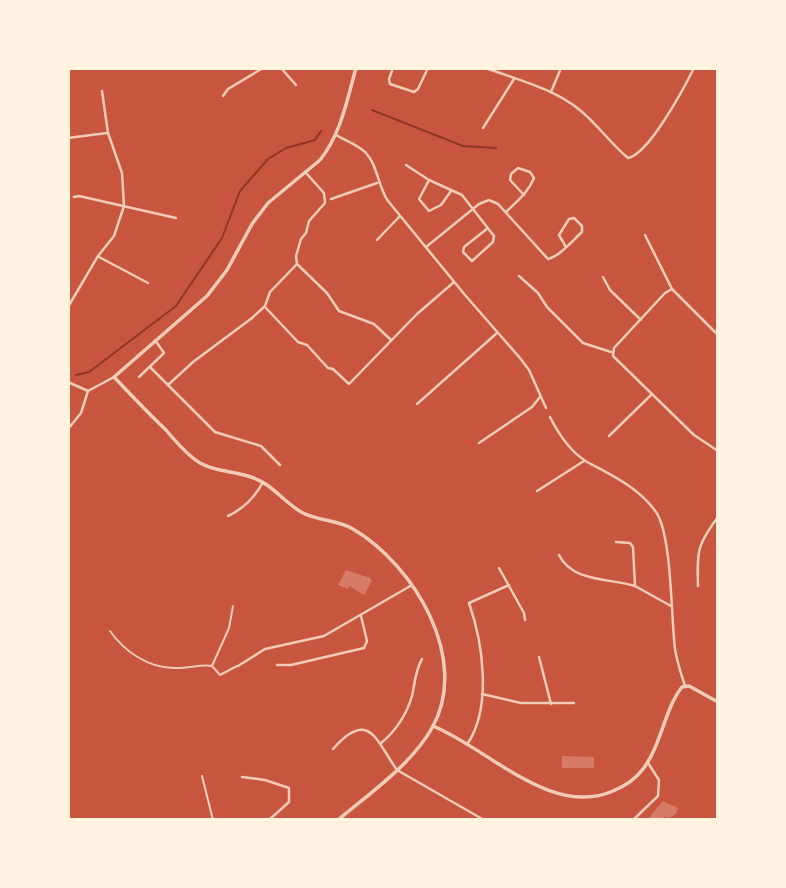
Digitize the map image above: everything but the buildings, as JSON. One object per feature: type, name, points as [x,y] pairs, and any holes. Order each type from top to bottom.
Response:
[{"type":"street","points":[[223,96],[228,89],[263,68]]},
{"type":"street","points":[[281,68],[296,85]]},
{"type":"street","points":[[68,429],[81,413],[88,391],[114,377],[207,296],[227,270],[252,223],[268,203],[320,160],[336,135],[356,68]]},
{"type":"street","points":[[393,68],[388,79],[390,84],[414,92],[428,68]]},
{"type":"street","points":[[486,68],[551,92],[580,111],[628,158],[633,157],[672,108],[694,68]]},
{"type":"street","points":[[551,92],[561,68]]},
{"type":"street","points":[[483,128],[514,79]]},
{"type":"street","points":[[68,307],[118,229],[124,206],[122,173],[108,133],[102,90]]},
{"type":"street","points":[[68,138],[108,133]]},
{"type":"street","points":[[336,135],[366,152],[382,192],[525,365],[546,408]]},
{"type":"street","points":[[406,165],[429,180],[462,195],[488,228],[494,240],[476,259],[470,260],[463,252],[464,247],[488,228]]},
{"type":"street","points":[[505,212],[524,195],[529,189],[534,176],[518,168],[510,180],[524,195]]},
{"type":"street","points":[[305,172],[324,192],[325,199],[300,239],[297,264],[327,293],[339,311],[374,324],[391,340]]},
{"type":"street","points":[[429,180],[419,199],[429,211],[441,205],[451,191]]},
{"type":"street","points":[[331,198],[378,183]]},
{"type":"street","points":[[74,197],[176,218]]},
{"type":"street","points":[[426,247],[482,202],[489,200],[505,212],[545,258],[553,259],[566,247],[583,230],[579,222],[572,217],[565,223],[559,236],[566,247]]},
{"type":"street","points":[[377,240],[400,216]]},
{"type":"street","points":[[645,235],[673,289],[718,335]]},
{"type":"street","points":[[98,257],[148,283]]},
{"type":"street","points":[[168,385],[265,306],[270,292],[297,264]]},
{"type":"street","points":[[519,276],[583,343],[612,353],[694,435],[718,451]]},
{"type":"street","points":[[603,278],[610,290],[640,320]]},
{"type":"street","points":[[265,306],[298,342],[307,345],[328,368],[349,384],[426,305],[454,282]]},
{"type":"street","points":[[612,353],[665,293],[673,289]]},
{"type":"street","points":[[417,404],[497,333]]},
{"type":"street","points":[[139,377],[164,353],[155,340]]},
{"type":"street","points":[[150,367],[215,432],[261,446],[280,465]]},
{"type":"street","points":[[114,377],[200,462],[215,469],[252,477],[263,482],[299,510],[317,519],[345,525],[360,534],[393,562],[412,585],[429,613],[443,654],[442,696],[433,726],[397,770],[338,820]]},
{"type":"street","points":[[68,382],[88,391]]},
{"type":"street","points":[[479,443],[535,404],[540,393]]},
{"type":"street","points":[[609,436],[652,394]]},
{"type":"street","points":[[550,417],[564,440],[586,461],[624,482],[658,515],[666,546],[677,658],[685,685],[718,702]]},
{"type":"street","points":[[537,491],[580,462],[586,461]]},
{"type":"street","points":[[228,516],[240,509],[263,482]]},
{"type":"street","points":[[698,586],[697,553],[706,530],[718,517]]},
{"type":"street","points":[[616,542],[630,543],[633,547],[635,586]]},
{"type":"street","points":[[559,555],[565,567],[592,578],[635,586],[671,606]]},
{"type":"street","points":[[499,568],[525,620]]},
{"type":"street","points":[[238,666],[265,649],[324,636],[412,585]]},
{"type":"street","points":[[468,743],[475,731],[482,694],[481,651],[469,603],[509,585]]},
{"type":"street","points":[[277,665],[291,665],[364,648],[367,641],[360,616]]},
{"type":"street","points":[[539,657],[551,705]]},
{"type":"street","points":[[381,743],[404,715],[411,697],[416,668],[422,659]]},
{"type":"street","points":[[433,726],[468,743],[544,789],[577,798],[602,795],[635,779],[648,763],[680,690],[685,685]]},
{"type":"street","points":[[482,694],[521,703],[575,703]]},
{"type":"street","points":[[333,749],[350,734],[367,730],[381,743],[397,770],[469,814],[484,820]]},
{"type":"street","points":[[633,820],[658,796],[659,780],[648,763]]},
{"type":"street","points":[[242,777],[265,780],[289,788],[289,802],[269,820]]},
{"type":"lane","points":[[212,666],[229,628],[233,606]]},
{"type":"lane","points":[[110,631],[119,643],[144,660],[172,668],[212,666]]},
{"type":"lane","points":[[212,666],[220,675],[238,666]]},
{"type":"lane","points":[[202,776],[213,820]]},
{"type":"waterway","points":[[372,110],[463,146],[496,148]]},
{"type":"waterway","points":[[76,375],[89,372],[176,306],[222,238],[240,191],[268,159],[286,148],[315,140],[321,131]]}]
